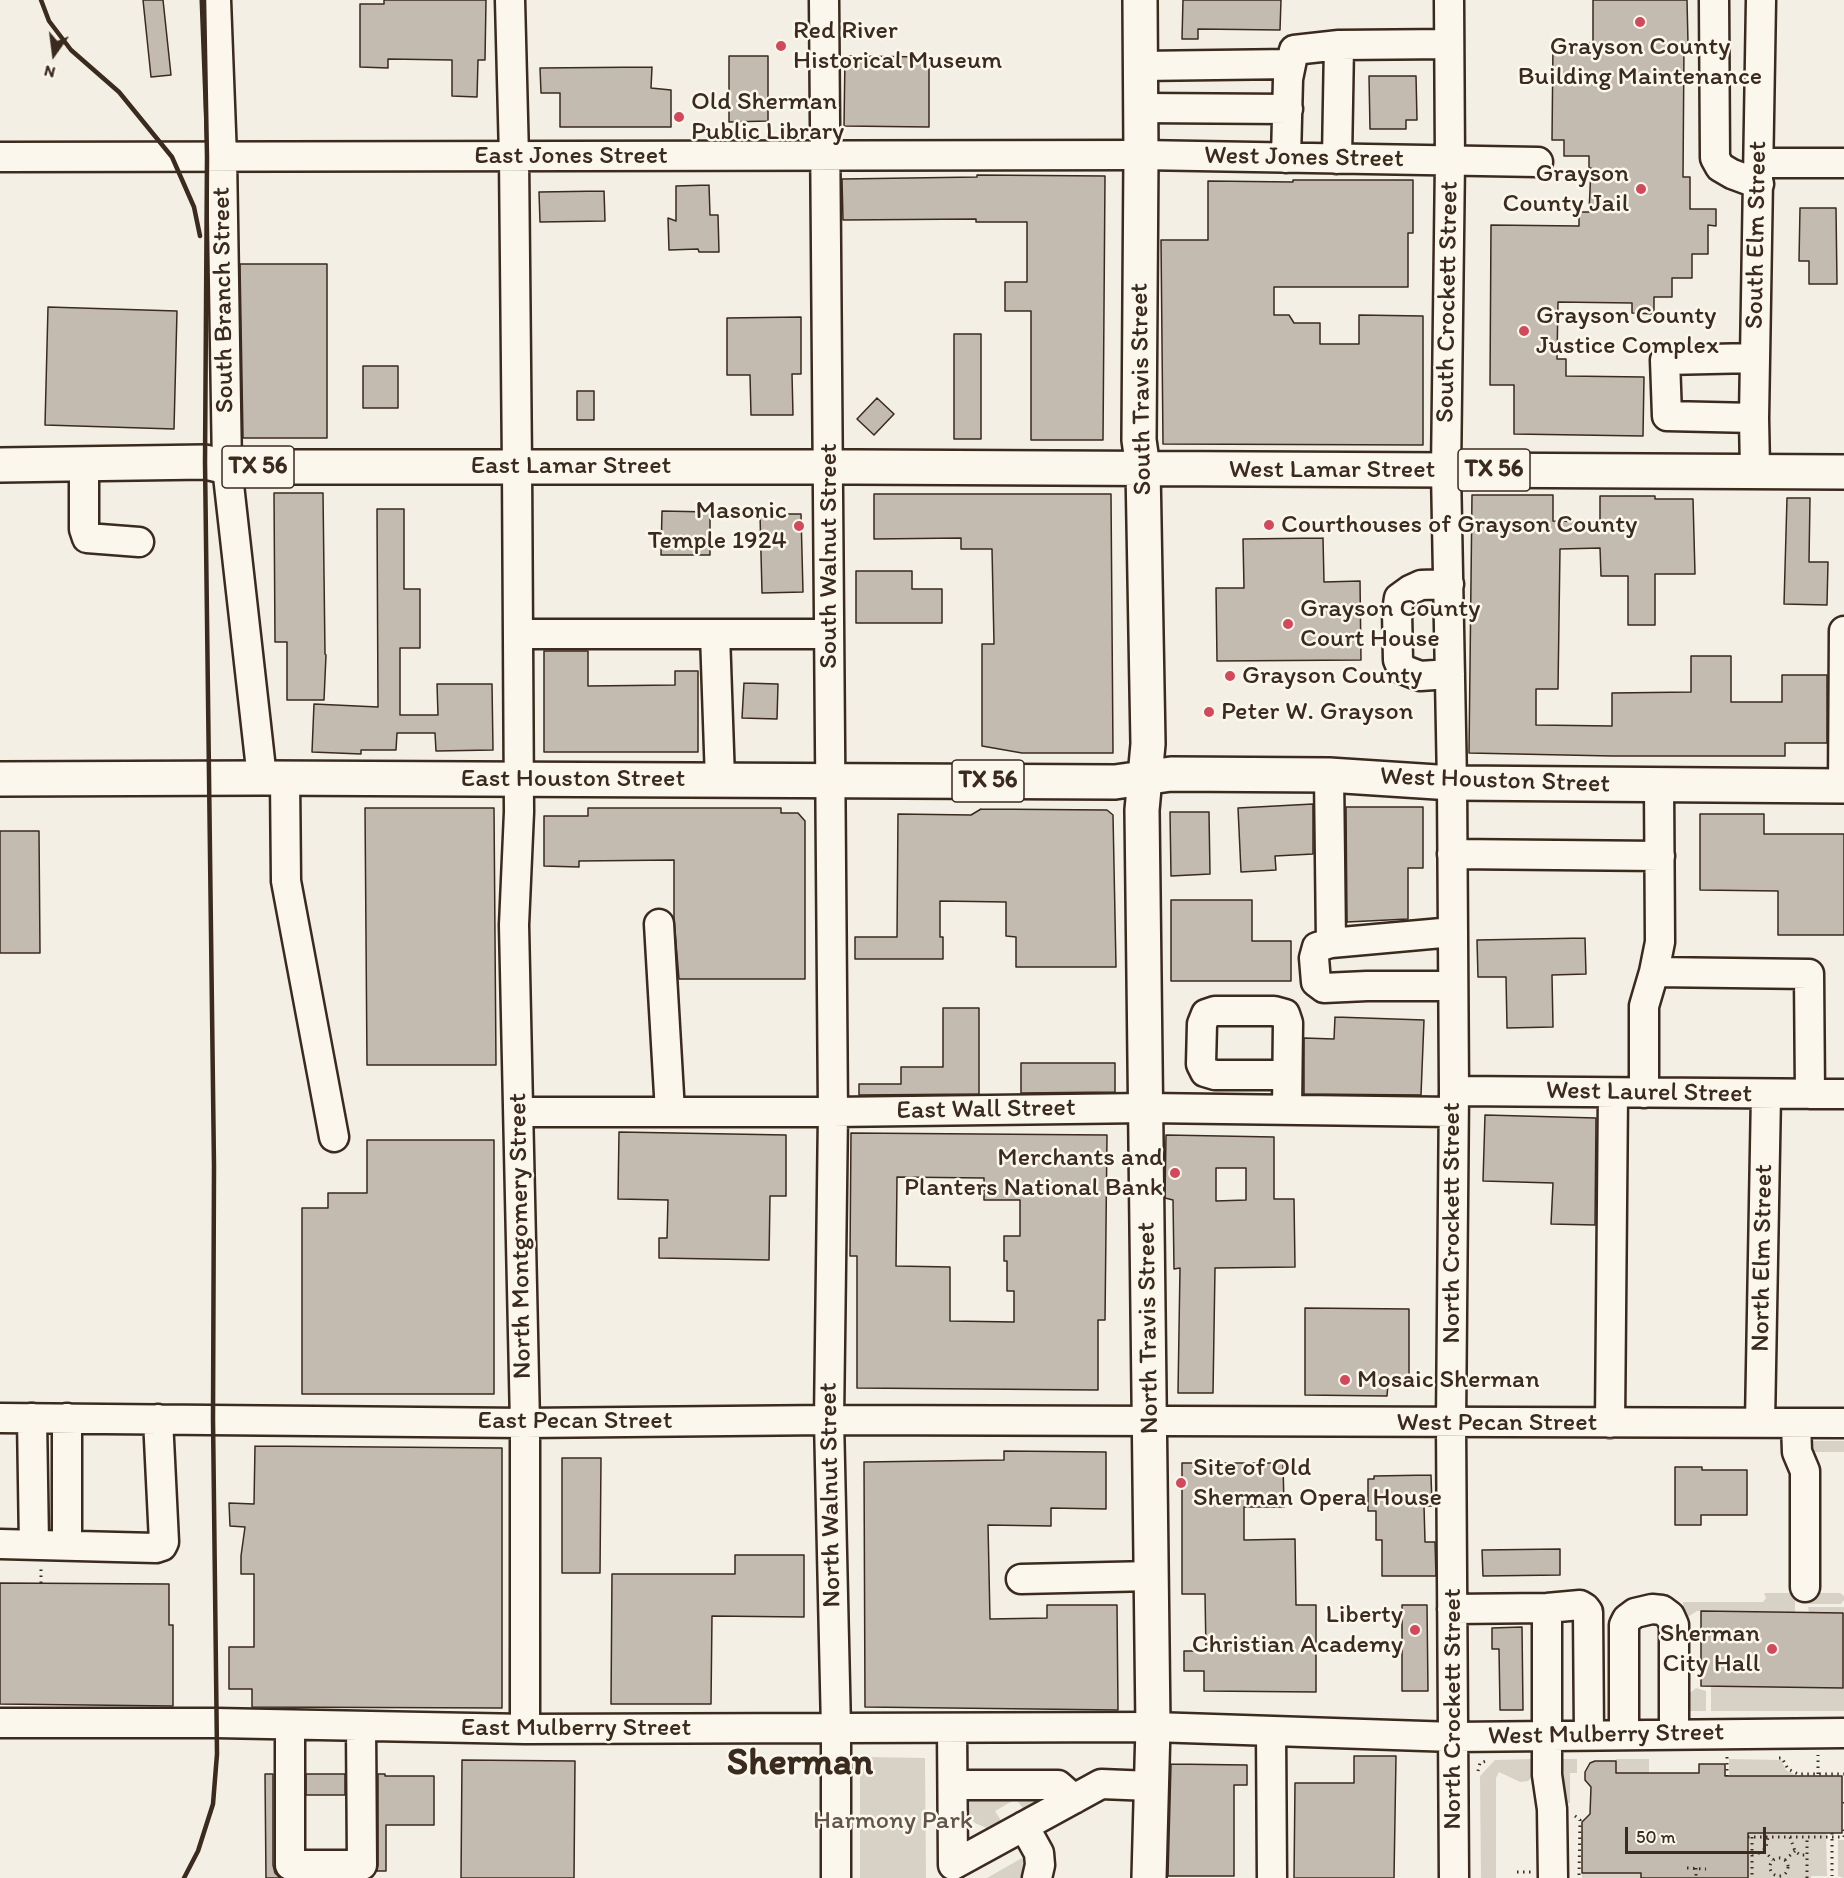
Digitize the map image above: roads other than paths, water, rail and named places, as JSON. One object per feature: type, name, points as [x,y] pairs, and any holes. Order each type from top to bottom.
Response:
[{"type":"main road","name":"South Travis Street","points":[[1140,0],[1139,440],[1143,468],[1147,777]]},
{"type":"main road","name":"East Lamar Street","points":[[0,465],[205,462],[227,467],[1143,468]]},
{"type":"main road","name":"West Lamar Street","points":[[1143,468],[1844,472]]},
{"type":"main road","name":"West Houston Street","points":[[1147,777],[1171,774],[1329,775],[1452,783],[1844,786]]},
{"type":"main road","name":"East Houston Street","points":[[0,779],[1115,782],[1147,777]]},
{"type":"main road","name":"North Travis Street","points":[[1147,777],[1142,810],[1151,1421],[1153,1727],[1149,1878]]},
{"type":"street","name":"South Branch Street","points":[[216,0],[222,158],[227,467],[286,881],[333,1137]]},
{"type":"street","name":"North Montgomery Street","points":[[510,0],[518,466],[519,812],[514,925],[525,1423],[525,1729]]},
{"type":"street","name":"South Walnut Street","points":[[824,0],[833,1112]]},
{"type":"street","name":"South Crockett Street","points":[[1449,0],[1450,161],[1446,471],[1452,783]]},
{"type":"street","points":[[1714,0],[1715,158],[1720,167],[1732,174],[1844,164]]},
{"type":"street","name":"South Elm Street","points":[[1755,470],[1761,0]]},
{"type":"street","points":[[1286,158],[1291,64],[1294,50],[1339,45],[1449,44]]},
{"type":"street","points":[[1336,159],[1339,45]]},
{"type":"street","points":[[1140,66],[1291,64]]},
{"type":"street","points":[[1141,108],[1288,109]]},
{"type":"street","name":"East Jones Street","points":[[0,158],[1141,155]]},
{"type":"street","name":"West Jones Street","points":[[1141,155],[1538,162]]},
{"type":"street","points":[[1754,418],[1667,416],[1665,360],[1755,358]]},
{"type":"street","points":[[84,463],[84,529],[87,538],[139,542]]},
{"type":"street","points":[[1449,584],[1421,585],[1410,590],[1399,598],[1397,611],[1398,660],[1402,669],[1420,676],[1450,674]]},
{"type":"street","points":[[1844,632],[1844,786]]},
{"type":"street","points":[[518,634],[829,634]]},
{"type":"street","points":[[715,634],[720,780]]},
{"type":"street","points":[[1329,775],[1331,943]]},
{"type":"street","name":"North Crockett Street","points":[[1452,783],[1451,1423],[1454,1878]]},
{"type":"street","points":[[1644,1093],[1644,1006],[1660,942],[1659,785]]},
{"type":"street","points":[[1452,854],[1660,856]]},
{"type":"street","points":[[659,924],[670,1112]]},
{"type":"street","points":[[1453,932],[1331,943],[1317,946],[1314,958],[1316,982],[1324,988],[1453,986]]},
{"type":"street","points":[[1654,972],[1809,975],[1810,1094]]},
{"type":"street","points":[[1287,1075],[1287,1110]]},
{"type":"street","points":[[1610,1423],[1613,1093]]},
{"type":"street","name":"West Laurel Street","points":[[1453,1101],[1613,1093],[1844,1094]]},
{"type":"street","name":"North Elm Street","points":[[1760,1422],[1766,1094]]},
{"type":"street","name":"East Wall Street","points":[[519,1112],[833,1112],[1147,1108],[1287,1110],[1453,1101]]},
{"type":"street","name":"North Walnut Street","points":[[833,1112],[829,1420],[836,1729],[836,1878]]},
{"type":"street","name":"East Pecan Street","points":[[0,1418],[525,1423],[829,1420],[1151,1421]]},
{"type":"street","points":[[32,1418],[34,1545]]},
{"type":"street","points":[[67,1418],[67,1545]]},
{"type":"street","points":[[0,1544],[126,1548],[162,1546],[164,1542],[158,1419]]},
{"type":"street","name":"West Pecan Street","points":[[1151,1421],[1844,1423]]},
{"type":"street","points":[[1796,1423],[1797,1452],[1805,1471],[1805,1587]]},
{"type":"street","points":[[1021,1579],[1152,1576]]},
{"type":"street","points":[[1452,1609],[1547,1608],[1580,1605],[1588,1612],[1589,1735]]},
{"type":"street","points":[[1547,1608],[1547,1775],[1552,1809],[1553,1878]]},
{"type":"street","points":[[1624,1735],[1624,1625],[1627,1619],[1635,1613],[1652,1609],[1662,1610],[1670,1616],[1674,1625],[1674,1734]]},
{"type":"street","points":[[1547,1697],[1557,1704],[1572,1705],[1584,1698],[1588,1690]]},
{"type":"street","name":"East Mulberry Street","points":[[0,1723],[525,1729],[1153,1727]]},
{"type":"street","points":[[290,1725],[290,1864],[362,1865],[361,1726]]},
{"type":"street","name":"West Mulberry Street","points":[[1153,1727],[1454,1737],[1844,1733]]},
{"type":"street","points":[[951,1728],[953,1871]]},
{"type":"street","points":[[1271,1731],[1272,1878]]},
{"type":"street","points":[[953,1871],[1024,1826],[1101,1784],[1151,1786]]},
{"type":"street","points":[[953,1785],[1058,1785],[1074,1799]]},
{"type":"street","points":[[1552,1809],[1568,1825],[1569,1878]]},
{"type":"street","points":[[1024,1826],[1039,1853],[1040,1865],[1037,1878]]},
{"type":"railway","points":[[41,0],[49,21],[71,50],[119,92],[172,157],[194,207],[200,236]]},
{"type":"railway","points":[[184,1878],[198,1851],[213,1804],[217,1754],[213,1419],[214,1166],[205,462],[207,157],[204,0]]},
{"type":"place","name":"Grayson County Building Maintenance","points":[[1640,22]]},
{"type":"place","name":"Red River Historical Museum","points":[[781,46]]},
{"type":"place","name":"Old Sherman Public Library","points":[[679,117]]},
{"type":"place","name":"Grayson County Jail","points":[[1641,189]]},
{"type":"place","name":"Grayson County Justice Complex","points":[[1524,331]]},
{"type":"place","name":"Courthouses of Grayson County","points":[[1269,525]]},
{"type":"place","name":"Masonic Temple 1924","points":[[799,526]]},
{"type":"place","name":"Grayson County Court House","points":[[1288,624]]},
{"type":"place","name":"Grayson County","points":[[1230,676]]},
{"type":"place","name":"Peter W. Grayson","points":[[1209,712]]},
{"type":"place","name":"Merchants and Planters National Bank","points":[[1175,1173]]},
{"type":"place","name":"Mosaic Sherman","points":[[1345,1380]]},
{"type":"place","name":"Site of Old Sherman Opera House","points":[[1181,1483]]},
{"type":"place","name":"Liberty Christian Academy","points":[[1415,1630]]},
{"type":"place","name":"Sherman City Hall","points":[[1772,1649]]},
{"type":"district","name":"Sherman","points":[[800,1764]]},
{"type":"park label","name":"Harmony Park","points":[[893,1821]]}]
